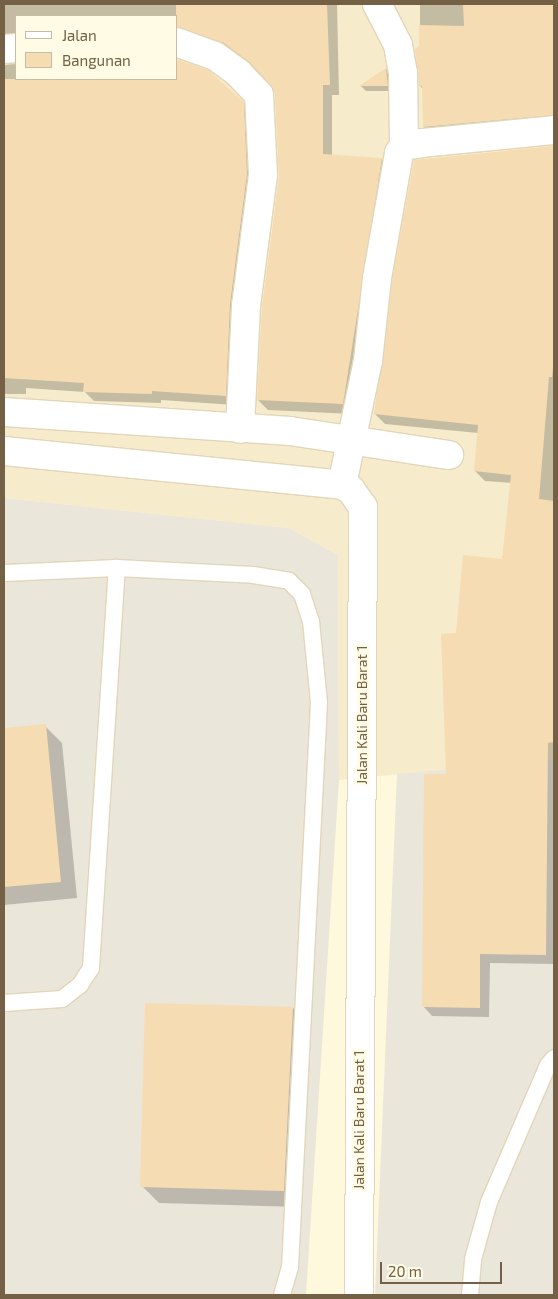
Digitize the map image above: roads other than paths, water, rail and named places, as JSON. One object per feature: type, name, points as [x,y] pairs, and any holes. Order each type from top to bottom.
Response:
[{"type":"street","points":[[4,451],[342,484],[368,361],[396,162],[404,146],[403,72],[398,44],[378,4]]},
{"type":"street","points":[[178,43],[215,56],[238,73],[259,95],[263,175],[246,306],[240,429]]},
{"type":"street","points":[[404,146],[554,130]]},
{"type":"street","points":[[4,412],[290,431],[353,439],[448,455]]},
{"type":"street","name":"Jalan Kali Baru Barat 1","points":[[342,484],[351,490],[363,507],[359,1295]]},
{"type":"lane","points":[[4,573],[116,568],[253,575],[289,581],[302,594],[311,620],[319,703],[290,1266],[282,1295]]},
{"type":"lane","points":[[4,1003],[62,999],[80,985],[91,968],[116,568]]},
{"type":"lane","points":[[470,1295],[474,1259],[489,1202],[548,1065],[554,1058]]}]
